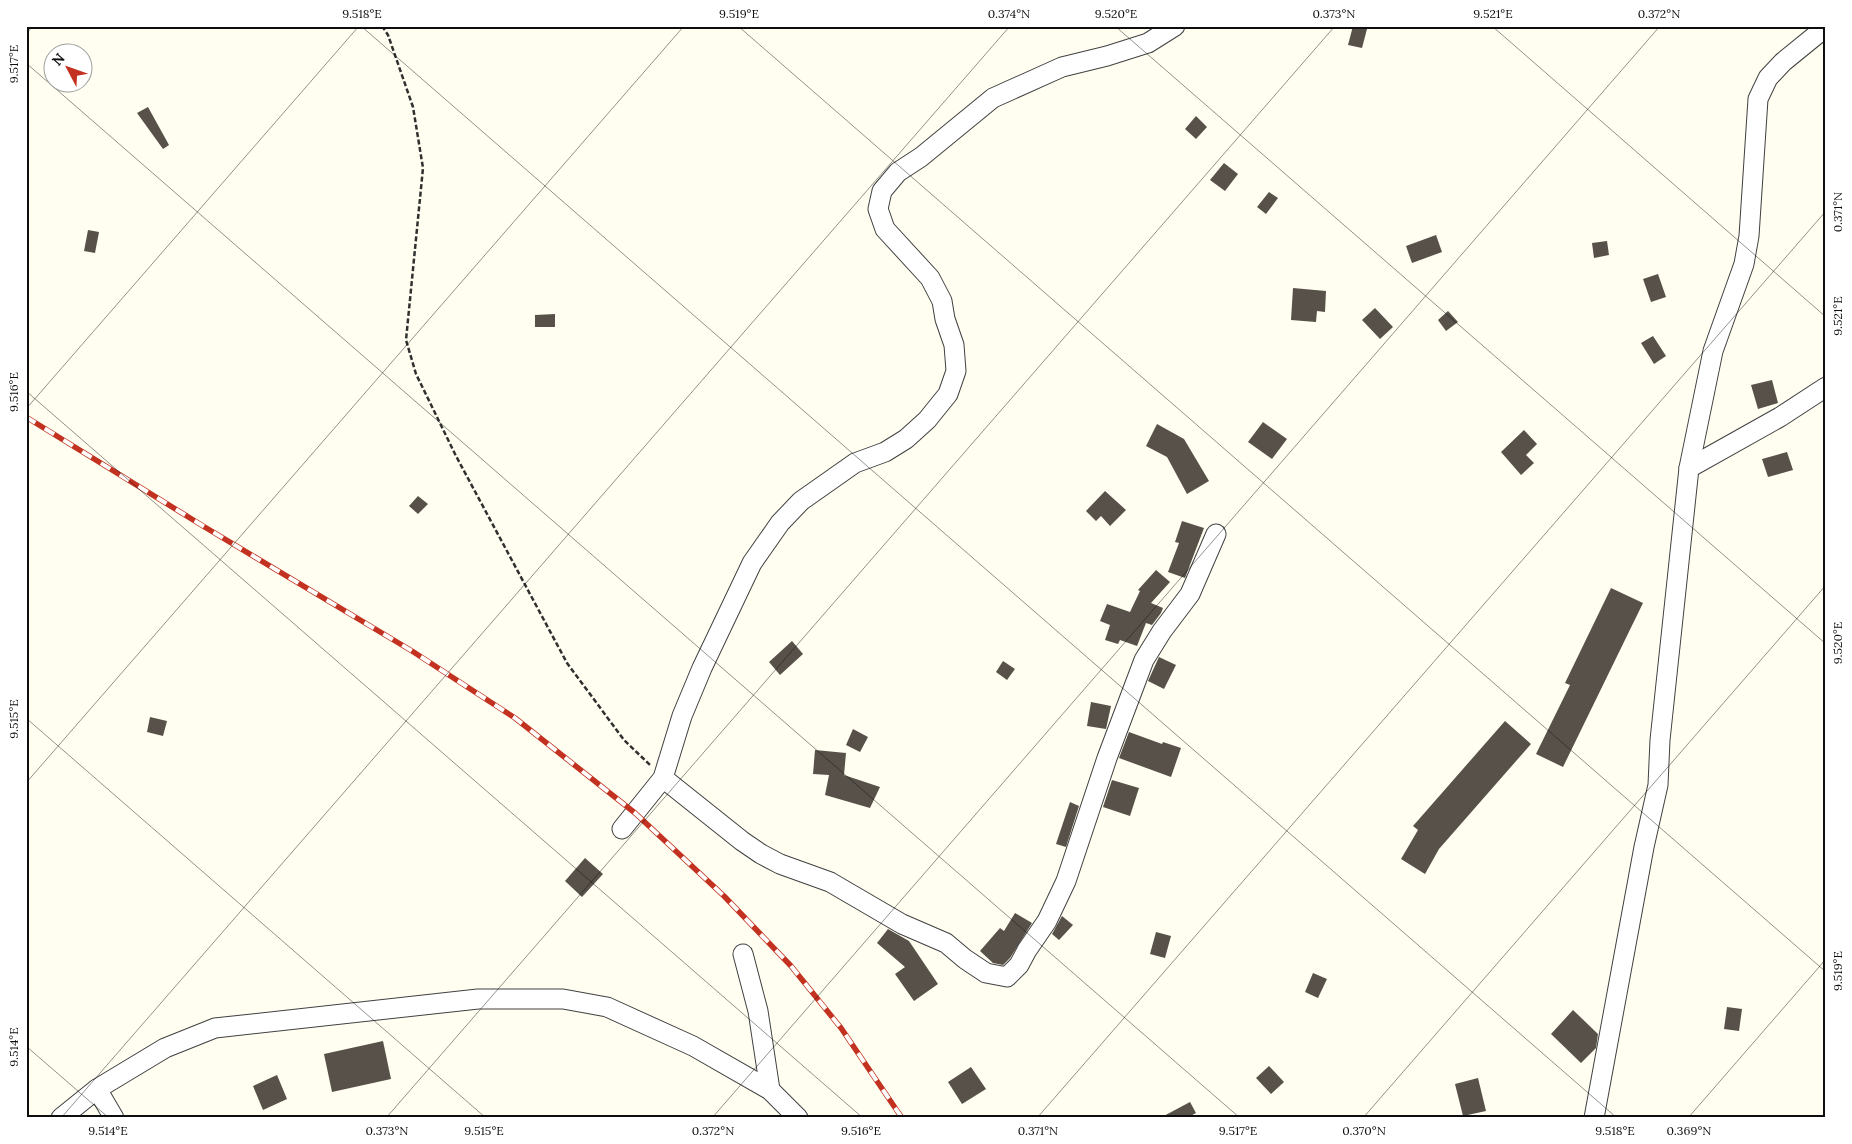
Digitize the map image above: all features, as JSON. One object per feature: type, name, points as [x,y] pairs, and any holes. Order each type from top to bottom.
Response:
[{"type":"street","points":[[622,829],[663,778],[682,716],[702,668],[752,563],[780,523],[801,501],[855,463],[885,452],[906,438],[927,420],[948,394],[956,371],[954,345],[945,319],[942,301],[930,278],[886,229],[878,209],[882,191],[898,172],[921,157],[993,98],[1062,67],[1148,43],[1175,26]]},
{"type":"street","points":[[1594,1118],[1644,847],[1658,785],[1660,740],[1689,468],[1712,351],[1744,264],[1749,236],[1758,99],[1768,78],[1783,62],[1826,27]]},
{"type":"street","points":[[1689,468],[1787,412],[1826,387]]},
{"type":"street","points":[[663,778],[761,854],[780,864],[830,882],[902,924],[946,943],[986,972],[1007,977],[1019,965],[1047,921],[1066,881],[1107,758],[1144,660],[1162,631],[1190,594],[1216,534]]},
{"type":"street","points":[[743,954],[758,1011],[770,1090]]},
{"type":"street","points":[[61,1118],[97,1089],[165,1048],[215,1028],[478,999],[563,999],[606,1007],[693,1046],[770,1090],[798,1118]]},
{"type":"street","points":[[97,1089],[114,1118]]},
{"type":"path","points":[[382,26],[388,35],[413,107],[423,168],[406,340],[416,374],[456,456],[567,663],[624,740],[663,778]]},
{"type":"building","points":[[1353,26],[1367,29],[1362,48],[1348,45]]},
{"type":"building","points":[[148,107],[169,145],[163,149],[137,113]]},
{"type":"building","points":[[1196,116],[1207,127],[1196,139],[1185,129]]},
{"type":"building","points":[[1224,163],[1238,174],[1225,191],[1210,180]]},
{"type":"building","points":[[1269,192],[1278,198],[1266,214],[1257,207]]},
{"type":"building","points":[[88,230],[99,232],[95,253],[84,251]]},
{"type":"building","points":[[1436,235],[1442,252],[1412,263],[1406,246]]},
{"type":"building","points":[[1607,241],[1609,255],[1594,258],[1592,243]]},
{"type":"building","points":[[1658,274],[1666,297],[1651,302],[1643,279]]},
{"type":"building","points":[[1293,288],[1326,291],[1325,312],[1317,311],[1316,322],[1291,320]]},
{"type":"building","points":[[1375,308],[1393,327],[1380,339],[1362,320]]},
{"type":"building","points":[[1448,311],[1458,322],[1446,331],[1438,320]]},
{"type":"building","points":[[555,314],[555,327],[535,327],[535,315]]},
{"type":"building","points":[[1653,336],[1666,356],[1654,364],[1641,343]]},
{"type":"building","points":[[1772,380],[1778,403],[1758,409],[1751,385]]},
{"type":"building","points":[[1263,422],[1287,439],[1272,459],[1248,442]]},
{"type":"building","points":[[1157,424],[1184,439],[1209,481],[1187,494],[1167,457],[1146,446]]},
{"type":"building","points":[[1524,430],[1537,444],[1526,455],[1534,463],[1521,475],[1501,452]]},
{"type":"building","points":[[1787,452],[1793,470],[1768,477],[1762,459]]},
{"type":"building","points":[[1105,491],[1126,510],[1110,526],[1101,516],[1096,521],[1086,511]]},
{"type":"building","points":[[418,496],[428,504],[418,514],[409,506]]},
{"type":"building","points":[[1182,521],[1204,528],[1185,578],[1168,572],[1179,543],[1175,542]]},
{"type":"building","points":[[1156,570],[1170,582],[1151,603],[1163,608],[1152,625],[1146,623],[1137,646],[1120,640],[1118,644],[1105,640],[1110,625],[1100,621],[1107,604],[1130,612],[1140,591],[1138,590]]},
{"type":"building","points":[[1611,588],[1643,603],[1563,767],[1536,754],[1570,685],[1565,683]]},
{"type":"building","points":[[792,641],[803,654],[780,675],[769,662]]},
{"type":"building","points":[[1159,657],[1176,665],[1164,689],[1148,681]]},
{"type":"building","points":[[1003,661],[1015,669],[1007,680],[996,672]]},
{"type":"building","points":[[1091,702],[1111,706],[1106,729],[1087,726]]},
{"type":"building","points":[[150,717],[167,721],[163,736],[147,732]]},
{"type":"building","points":[[1505,721],[1531,744],[1439,849],[1425,874],[1401,859],[1418,830],[1413,826]]},
{"type":"building","points":[[853,729],[868,737],[860,752],[846,745]]},
{"type":"building","points":[[1129,732],[1162,744],[1163,742],[1181,748],[1171,777],[1119,758]]},
{"type":"building","points":[[815,750],[846,753],[844,775],[880,787],[870,808],[825,795],[829,775],[813,774]]},
{"type":"building","points":[[1112,780],[1139,788],[1130,816],[1103,807]]},
{"type":"building","points":[[1070,802],[1079,806],[1066,847],[1056,844]]},
{"type":"building","points":[[585,858],[603,874],[582,897],[565,881]]},
{"type":"building","points":[[1015,913],[1032,923],[1010,958],[1003,965],[993,963],[980,951],[1000,928],[1004,931]]},
{"type":"building","points":[[1062,916],[1073,925],[1059,940],[1052,934]]},
{"type":"building","points":[[888,929],[909,941],[938,984],[914,1001],[895,974],[905,967],[877,943]]},
{"type":"building","points":[[1156,932],[1171,936],[1165,958],[1150,954]]},
{"type":"building","points":[[1313,973],[1327,979],[1318,998],[1305,992]]},
{"type":"building","points":[[1727,1007],[1742,1009],[1739,1031],[1724,1029]]},
{"type":"building","points":[[1573,1010],[1598,1034],[1596,1048],[1581,1063],[1551,1034]]},
{"type":"building","points":[[383,1041],[391,1079],[332,1092],[324,1054]]},
{"type":"building","points":[[1269,1066],[1284,1082],[1271,1094],[1256,1078]]},
{"type":"building","points":[[971,1067],[986,1089],[962,1104],[948,1082]]},
{"type":"building","points":[[277,1075],[287,1099],[263,1110],[253,1086]]},
{"type":"building","points":[[1478,1078],[1486,1111],[1463,1116],[1455,1084]]},
{"type":"building","points":[[1190,1102],[1196,1113],[1187,1118],[1160,1118]]},
{"type":"railway","points":[[26,417],[412,651],[515,718],[635,813],[724,896],[791,966],[841,1028],[902,1118]]}]
